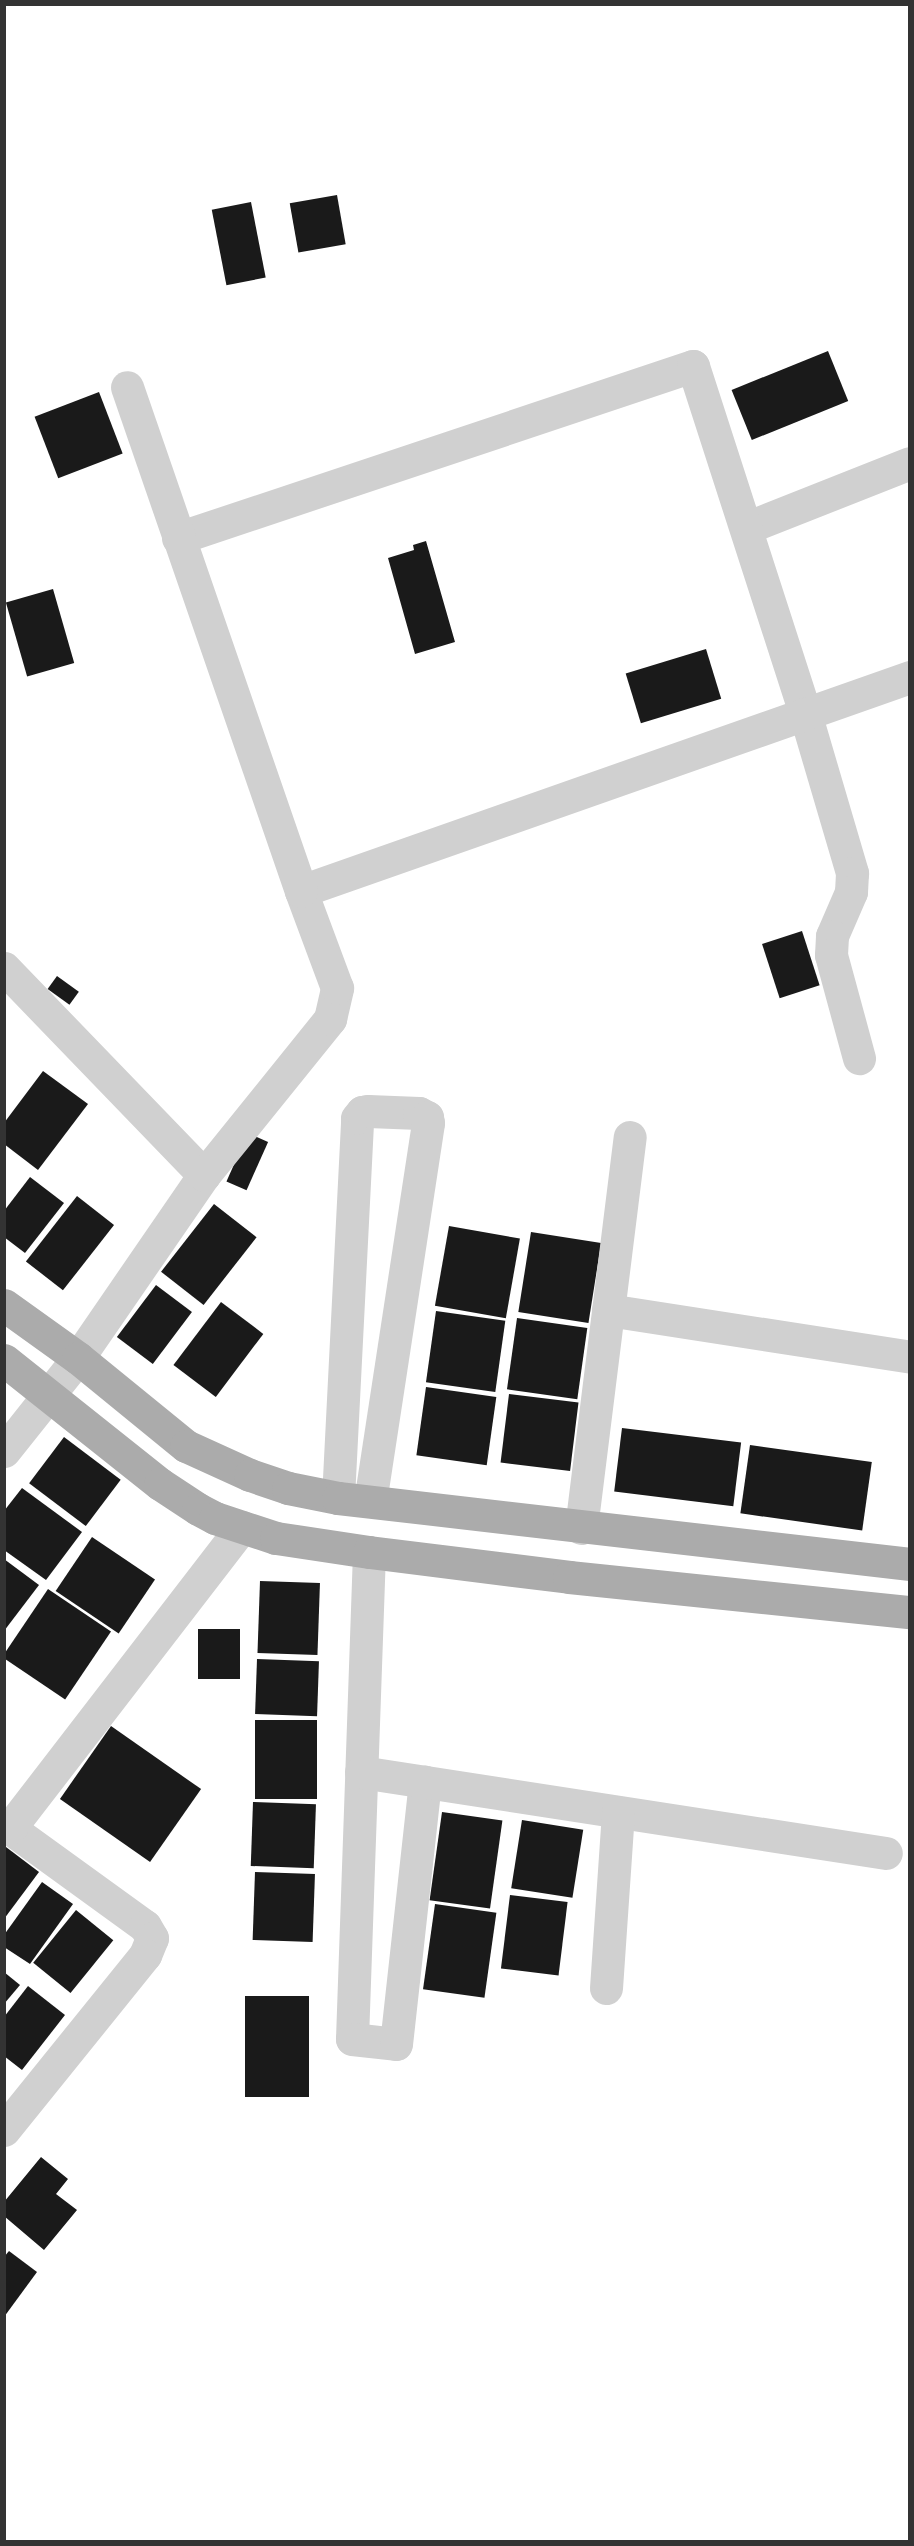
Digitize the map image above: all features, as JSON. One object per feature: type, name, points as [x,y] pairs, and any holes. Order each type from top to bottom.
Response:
[{"type":"main road","points":[[4,1305],[78,1358],[186,1446],[250,1476],[288,1488],[338,1498],[370,1500],[581,1528],[909,1564]]},
{"type":"main road","points":[[4,1360],[160,1484],[215,1518],[276,1538],[569,1577],[909,1612]]},
{"type":"street","points":[[178,538],[693,366],[805,713],[852,873],[851,892],[832,936],[831,955],[859,1058]]},
{"type":"street","points":[[4,1451],[47,1394],[78,1358],[204,1175],[330,1019],[337,988],[301,891],[127,387]]},
{"type":"street","points":[[746,528],[909,464]]},
{"type":"street","points":[[301,891],[909,677]]},
{"type":"street","points":[[4,968],[204,1175]]},
{"type":"street","points":[[338,1498],[357,1118],[362,1112],[368,1111],[419,1113],[426,1117],[428,1123],[370,1500]]},
{"type":"street","points":[[581,1528],[630,1137]]},
{"type":"street","points":[[608,1310],[909,1357]]},
{"type":"street","points":[[11,2109],[145,1955],[152,1938],[145,1926],[7,1826],[242,1527]]},
{"type":"street","points":[[369,1552],[352,2039],[396,2044],[425,1782]]},
{"type":"street","points":[[361,1772],[886,1853]]},
{"type":"street","points":[[606,1988],[618,1812]]},
{"type":"building","points":[[337,195],[346,244],[298,253],[290,203]]},
{"type":"building","points":[[251,202],[266,278],[226,285],[212,210]]},
{"type":"building","points":[[828,351],[848,401],[752,440],[732,390]]},
{"type":"building","points":[[99,392],[123,454],[58,478],[35,417]]},
{"type":"building","points":[[426,541],[455,642],[415,654],[388,558],[414,550],[413,545]]},
{"type":"building","points":[[53,589],[74,663],[27,677],[6,603]]},
{"type":"building","points":[[706,649],[721,699],[641,723],[626,674]]},
{"type":"building","points":[[802,931],[820,985],[780,998],[762,944]]},
{"type":"building","points":[[57,976],[79,992],[69,1005],[48,989]]},
{"type":"building","points":[[43,1071],[88,1104],[38,1170],[4,1144],[4,1123]]},
{"type":"building","points":[[248,1133],[268,1142],[247,1190],[226,1181]]},
{"type":"building","points":[[30,1177],[64,1203],[25,1253],[4,1237],[4,1211]]},
{"type":"building","points":[[77,1196],[114,1225],[63,1290],[26,1261]]},
{"type":"building","points":[[214,1204],[257,1237],[204,1305],[161,1272]]},
{"type":"building","points":[[449,1226],[520,1239],[506,1318],[435,1306]]},
{"type":"building","points":[[531,1232],[601,1243],[588,1323],[518,1312]]},
{"type":"building","points":[[156,1285],[192,1312],[153,1364],[117,1337]]},
{"type":"building","points":[[221,1302],[263,1334],[216,1397],[173,1365]]},
{"type":"building","points":[[436,1311],[505,1321],[495,1392],[426,1382]]},
{"type":"building","points":[[517,1318],[587,1328],[577,1399],[507,1389]]},
{"type":"building","points":[[426,1387],[496,1397],[487,1465],[416,1455]]},
{"type":"building","points":[[509,1394],[578,1403],[570,1471],[501,1462]]},
{"type":"building","points":[[622,1428],[741,1443],[733,1506],[614,1492]]},
{"type":"building","points":[[64,1437],[121,1480],[86,1526],[29,1483]]},
{"type":"building","points":[[750,1445],[872,1462],[862,1530],[740,1513]]},
{"type":"building","points":[[22,1488],[82,1532],[46,1580],[4,1550],[4,1511]]},
{"type":"building","points":[[92,1537],[155,1579],[119,1633],[56,1591]]},
{"type":"building","points":[[4,1559],[39,1585],[4,1631]]},
{"type":"building","points":[[260,1581],[320,1583],[317,1655],[257,1653]]},
{"type":"building","points":[[48,1589],[111,1631],[65,1699],[4,1658],[4,1654]]},
{"type":"building","points":[[198,1629],[240,1629],[240,1679],[198,1679]]},
{"type":"building","points":[[257,1659],[319,1661],[317,1716],[255,1714]]},
{"type":"building","points":[[255,1720],[317,1720],[317,1799],[255,1799]]},
{"type":"building","points":[[111,1726],[201,1789],[150,1862],[60,1799]]},
{"type":"building","points":[[253,1802],[316,1804],[314,1868],[251,1866]]},
{"type":"building","points":[[442,1812],[502,1820],[490,1909],[430,1900]]},
{"type":"building","points":[[522,1820],[583,1830],[572,1898],[511,1888]]},
{"type":"building","points":[[6,1847],[39,1872],[4,1919],[4,1848]]},
{"type":"building","points":[[255,1872],[315,1874],[313,1942],[253,1940]]},
{"type":"building","points":[[42,1882],[73,1904],[30,1964],[4,1947],[4,1935]]},
{"type":"building","points":[[510,1895],[568,1902],[559,1976],[501,1968]]},
{"type":"building","points":[[435,1904],[496,1913],[484,1998],[423,1989]]},
{"type":"building","points":[[76,1910],[113,1940],[71,1993],[33,1963]]},
{"type":"building","points":[[4,1972],[20,1985],[4,2004]]},
{"type":"building","points":[[28,1986],[65,2015],[22,2070],[4,2056],[4,2017]]},
{"type":"building","points":[[245,1996],[309,1996],[309,2097],[245,2097]]},
{"type":"building","points":[[41,2157],[68,2179],[56,2194],[77,2210],[44,2250],[4,2216],[4,2202]]},
{"type":"building","points":[[9,2251],[37,2272],[4,2317],[4,2257]]}]
